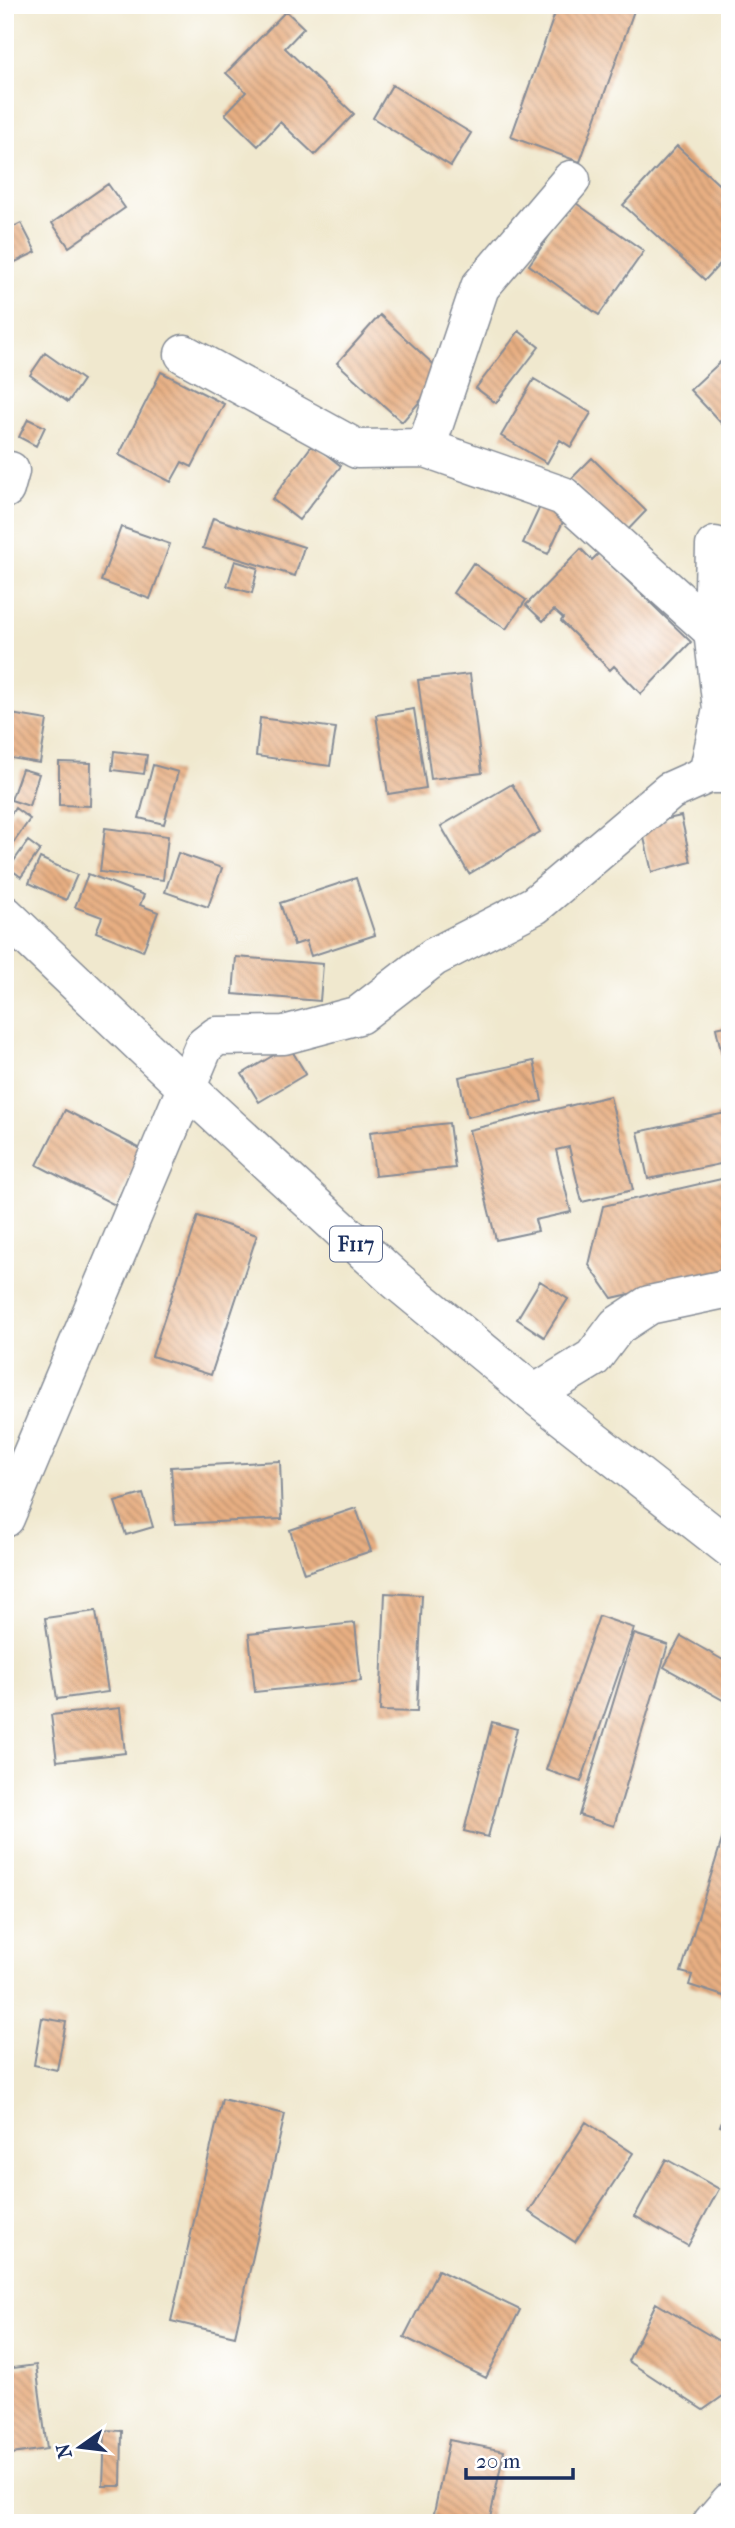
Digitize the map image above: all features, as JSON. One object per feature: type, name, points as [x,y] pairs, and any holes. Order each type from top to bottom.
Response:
[{"type":"street","points":[[426,448],[480,287],[571,180]]},
{"type":"street","points":[[184,354],[357,449],[426,448],[563,496],[713,631]]},
{"type":"street","points":[[5,1518],[204,1046],[217,1036],[284,1035],[359,1014],[434,957],[535,905],[670,791],[719,774],[726,718],[713,631],[715,546]]},
{"type":"street","name":"F117","points":[[5,915],[187,1088],[396,1280],[534,1394],[730,1548]]},
{"type":"street","points":[[534,1394],[593,1358],[617,1326],[649,1305],[730,1288]]},
{"type":"street","points":[[712,2523],[730,2502]]},
{"type":"building","points":[[558,5],[636,5],[580,162],[511,137]]},
{"type":"building","points":[[286,11],[304,28],[285,48],[354,114],[315,155],[280,122],[258,146],[225,114],[246,92],[226,73]]},
{"type":"building","points":[[392,85],[471,133],[451,166],[373,118]]},
{"type":"building","points":[[677,146],[727,192],[730,189],[730,253],[705,280],[623,205]]},
{"type":"building","points":[[108,184],[125,208],[69,247],[52,223]]},
{"type":"building","points":[[573,201],[644,251],[599,315],[529,265]]},
{"type":"building","points":[[21,223],[36,252],[5,267],[5,231]]},
{"type":"building","points":[[380,315],[444,374],[402,422],[337,363]]},
{"type":"building","points":[[519,331],[539,347],[496,403],[476,388]]},
{"type":"building","points":[[45,353],[83,380],[68,402],[30,375]]},
{"type":"building","points":[[730,353],[730,417],[722,424],[690,390]]},
{"type":"building","points":[[161,372],[224,404],[192,467],[182,462],[171,482],[119,455]]},
{"type":"building","points":[[534,379],[591,413],[571,447],[560,440],[547,463],[501,436]]},
{"type":"building","points":[[28,419],[45,427],[36,446],[19,437]]},
{"type":"building","points":[[313,444],[341,466],[299,520],[272,499]]},
{"type":"building","points":[[592,458],[646,511],[624,534],[570,480]]},
{"type":"building","points":[[543,500],[568,511],[548,554],[523,543]]},
{"type":"building","points":[[213,518],[304,547],[295,576],[203,548]]},
{"type":"building","points":[[121,527],[170,544],[150,599],[101,581]]},
{"type":"building","points":[[581,549],[592,560],[599,553],[691,642],[641,694],[614,666],[610,670],[561,621],[563,618],[554,610],[543,621],[526,605]]},
{"type":"building","points":[[235,561],[258,568],[252,593],[227,586]]},
{"type":"building","points":[[473,563],[526,600],[506,629],[453,593]]},
{"type":"building","points":[[470,674],[482,773],[431,779],[418,680]]},
{"type":"building","points":[[414,709],[426,788],[388,794],[376,715]]},
{"type":"building","points":[[5,713],[47,720],[40,763],[5,757]]},
{"type":"building","points":[[260,718],[336,728],[330,766],[256,756]]},
{"type":"building","points":[[114,751],[147,755],[144,774],[112,770]]},
{"type":"building","points":[[59,762],[91,763],[90,806],[59,805]]},
{"type":"building","points":[[153,765],[178,772],[164,824],[139,818]]},
{"type":"building","points":[[22,769],[39,774],[29,806],[11,800]]},
{"type":"building","points":[[512,784],[540,832],[469,874],[441,826]]},
{"type":"building","points":[[15,808],[30,819],[5,855],[5,823]]},
{"type":"building","points":[[681,816],[691,862],[652,872],[641,825]]},
{"type":"building","points":[[105,828],[168,836],[163,880],[100,872]]},
{"type":"building","points":[[28,841],[40,850],[21,877],[9,868]]},
{"type":"building","points":[[178,853],[222,868],[208,907],[165,892]]},
{"type":"building","points":[[40,858],[77,875],[66,900],[29,883]]},
{"type":"building","points":[[88,874],[144,895],[140,905],[158,912],[143,951],[96,932],[102,917],[75,907]]},
{"type":"building","points":[[356,878],[375,935],[311,956],[306,941],[294,945],[280,903]]},
{"type":"building","points":[[236,957],[323,964],[320,1001],[233,994]]},
{"type":"building","points":[[730,1025],[730,1086],[729,1086],[716,1028]]},
{"type":"building","points":[[289,1046],[306,1074],[259,1102],[242,1074]]},
{"type":"building","points":[[534,1061],[542,1101],[467,1117],[459,1077]]},
{"type":"building","points":[[610,1096],[633,1190],[582,1202],[569,1147],[556,1150],[571,1212],[535,1220],[538,1231],[496,1240],[469,1130]]},
{"type":"building","points":[[65,1110],[143,1150],[115,1205],[37,1165]]},
{"type":"building","points":[[730,1112],[730,1162],[648,1179],[638,1132]]},
{"type":"building","points":[[449,1123],[455,1168],[375,1176],[370,1132]]},
{"type":"building","points":[[730,1177],[730,1271],[612,1298],[589,1265],[603,1206]]},
{"type":"building","points":[[198,1216],[257,1235],[211,1375],[152,1356]]},
{"type":"building","points":[[540,1281],[568,1299],[544,1337],[517,1319]]},
{"type":"building","points":[[280,1461],[282,1519],[175,1524],[171,1467]]},
{"type":"building","points":[[143,1494],[153,1527],[126,1535],[115,1502]]},
{"type":"building","points":[[356,1508],[371,1551],[304,1573],[290,1530]]},
{"type":"building","points":[[385,1593],[422,1595],[417,1712],[380,1711]]},
{"type":"building","points":[[96,1611],[108,1692],[57,1699],[45,1618]]},
{"type":"building","points":[[599,1616],[634,1628],[581,1782],[546,1770]]},
{"type":"building","points":[[355,1623],[361,1681],[255,1692],[249,1634]]},
{"type":"building","points":[[634,1634],[668,1645],[614,1826],[579,1815]]},
{"type":"building","points":[[681,1636],[730,1664],[730,1704],[664,1667]]},
{"type":"building","points":[[120,1708],[125,1753],[57,1761],[51,1715]]},
{"type":"building","points":[[492,1722],[517,1729],[488,1837],[464,1831]]},
{"type":"building","points":[[729,1817],[730,1998],[689,1985],[692,1975],[681,1972]]},
{"type":"building","points":[[42,2018],[66,2022],[57,2070],[34,2065]]},
{"type":"building","points":[[222,2099],[285,2114],[235,2336],[171,2321]]},
{"type":"building","points":[[730,2101],[730,2129],[720,2126]]},
{"type":"building","points":[[586,2122],[633,2153],[575,2242],[529,2212]]},
{"type":"building","points":[[666,2159],[719,2189],[688,2246],[635,2216]]},
{"type":"building","points":[[438,2270],[520,2310],[486,2378],[404,2337]]},
{"type":"building","points":[[656,2303],[729,2347],[730,2391],[703,2410],[628,2361]]},
{"type":"building","points":[[36,2365],[47,2449],[11,2454],[5,2409],[5,2369]]},
{"type":"building","points":[[105,2430],[122,2431],[121,2486],[103,2486]]},
{"type":"building","points":[[449,2440],[504,2451],[489,2523],[432,2523]]}]
